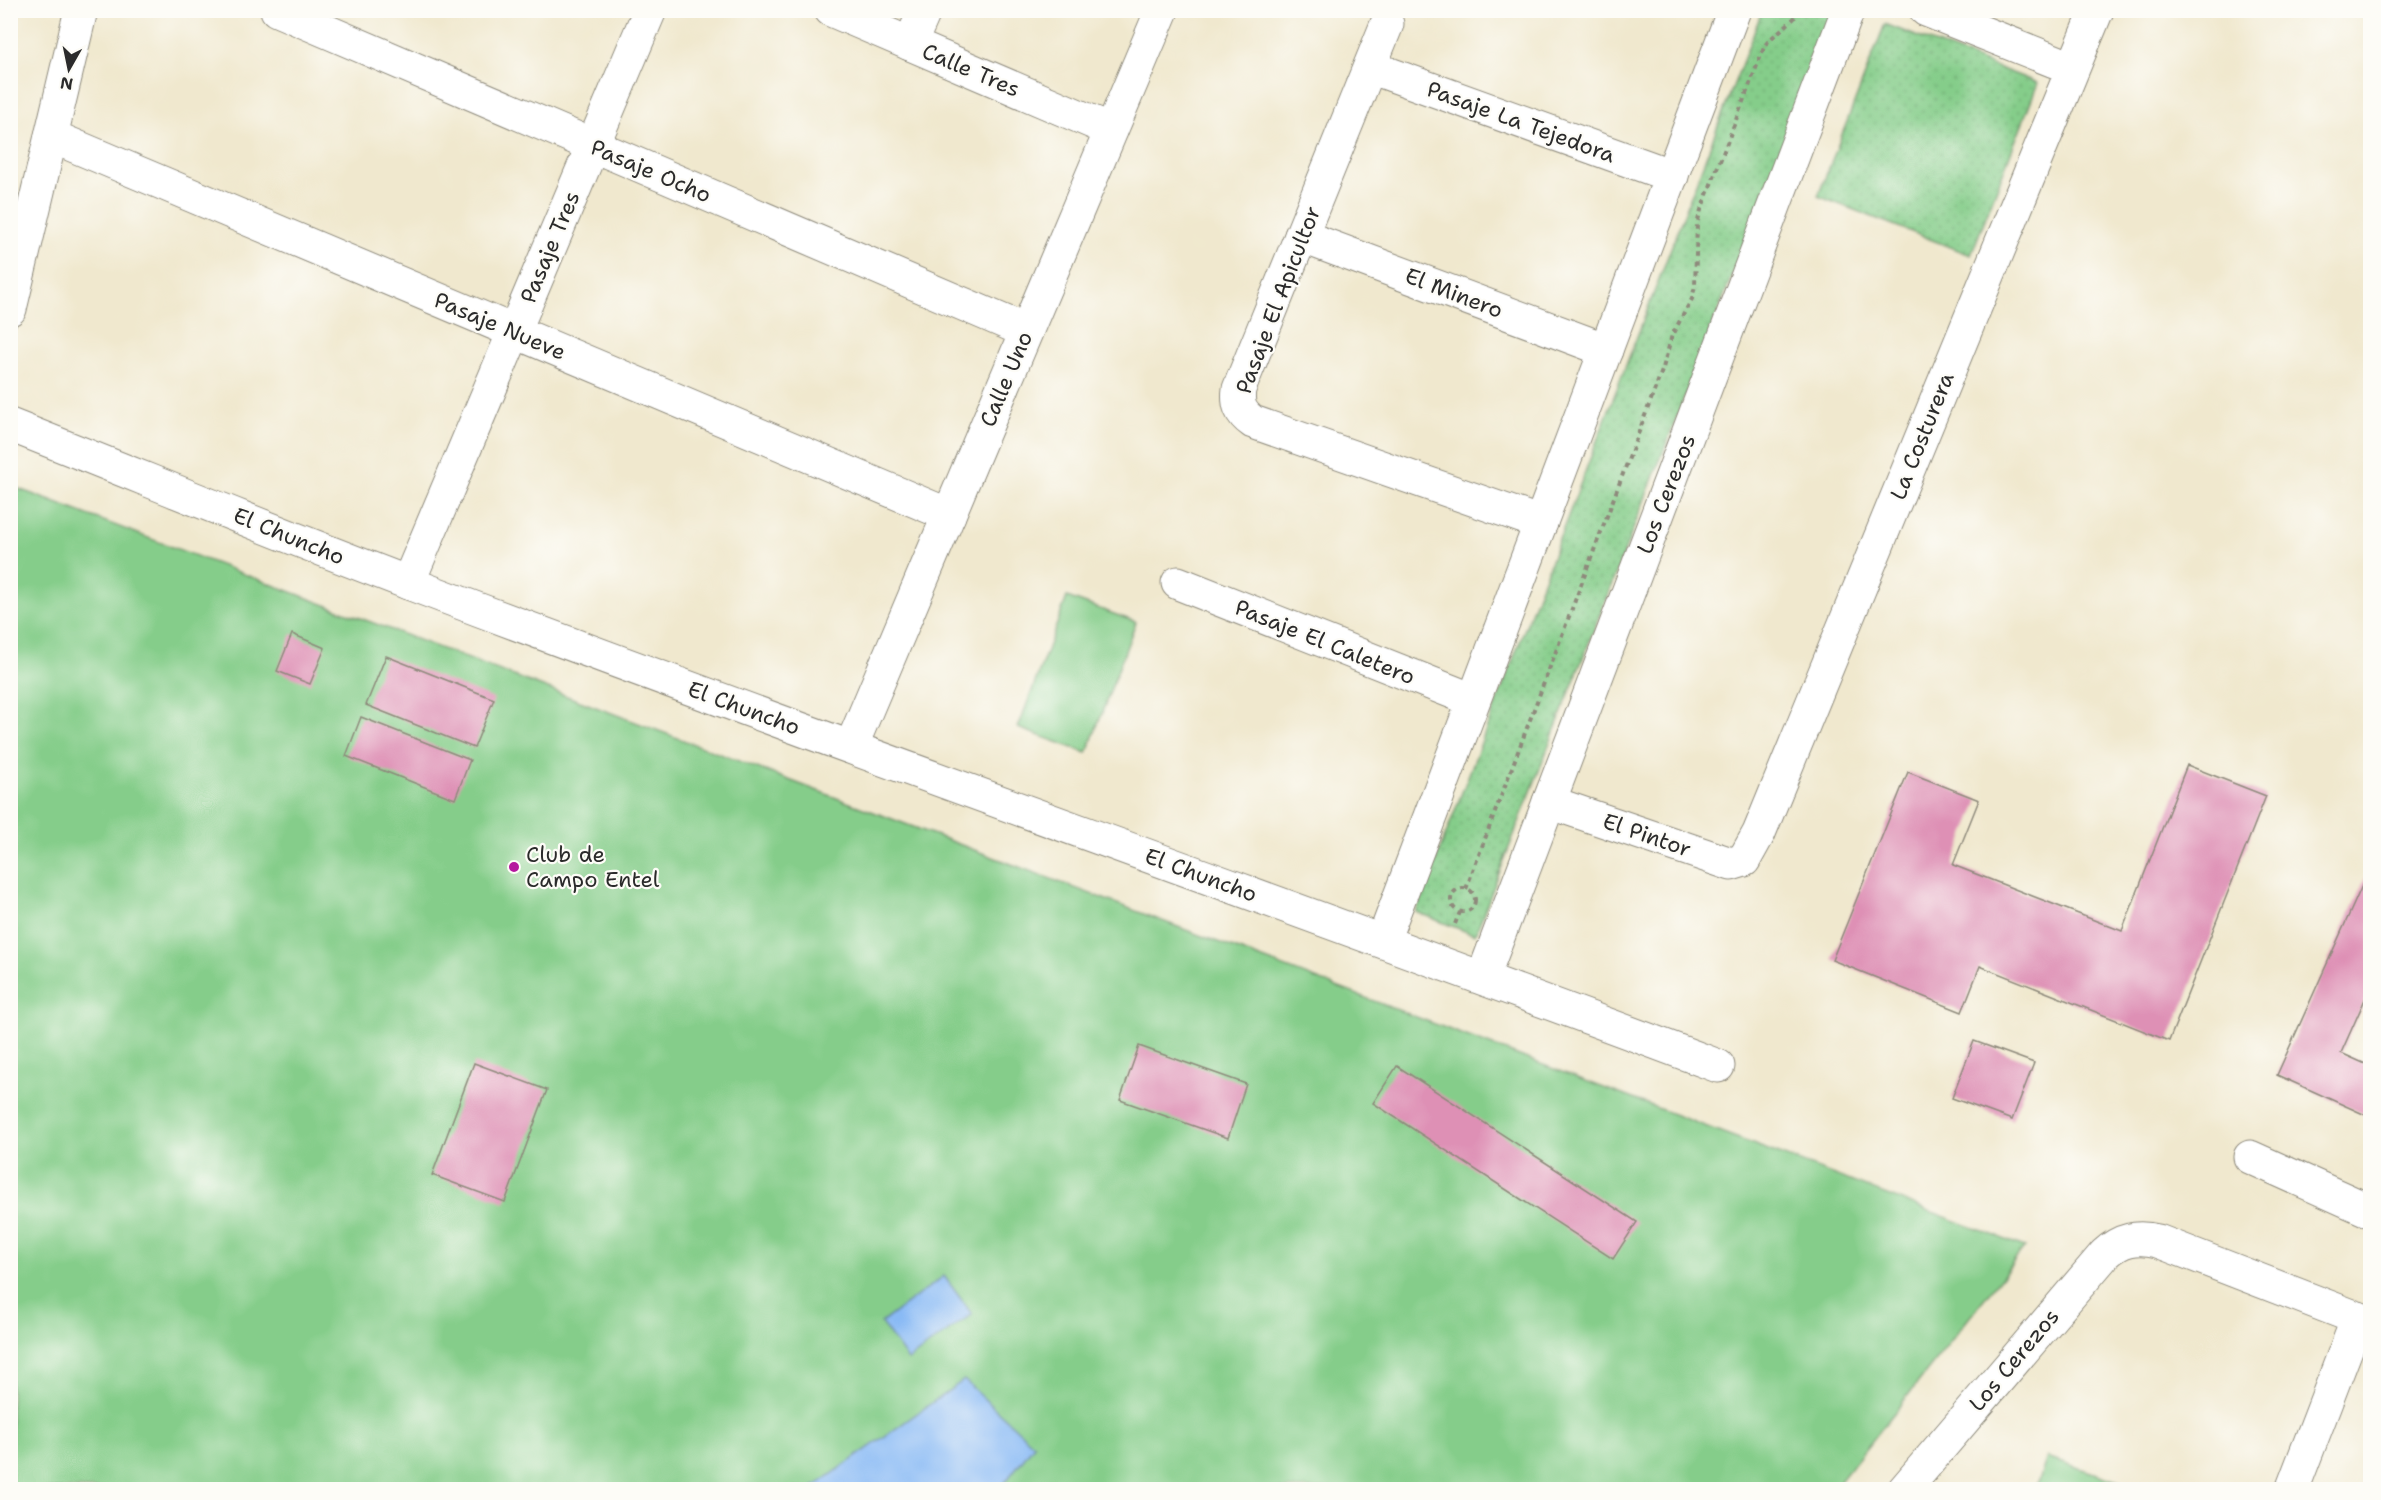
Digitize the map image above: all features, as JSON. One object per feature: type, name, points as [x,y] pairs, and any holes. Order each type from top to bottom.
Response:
[{"type":"street","points":[[10,309],[81,10]]},
{"type":"street","name":"Pasaje Ocho","points":[[277,10],[1026,331]]},
{"type":"street","name":"Pasaje Tres","points":[[408,583],[650,10]]},
{"type":"street","name":"Calle Tres","points":[[831,10],[1111,129]]},
{"type":"street","points":[[910,44],[925,10]]},
{"type":"street","name":"Calle Uno","points":[[851,747],[1162,10]]},
{"type":"street","points":[[1383,941],[1734,10]]},
{"type":"street","name":"Los Cerezos","points":[[1483,977],[1848,10]]},
{"type":"street","points":[[1926,10],[2072,68]]},
{"type":"street","name":"La Costurera","points":[[1744,860],[1759,833],[2097,10]]},
{"type":"street","name":"Pasaje El Apicultor","points":[[1387,24],[1239,388],[1238,399],[1245,417],[1253,422],[1541,523]]},
{"type":"street","name":"Pasaje La Tejedora","points":[[1370,67],[1672,176]]},
{"type":"street","name":"Pasaje Nueve","points":[[51,136],[949,515]]},
{"type":"street","name":"El Minero","points":[[1301,236],[1606,350]]},
{"type":"street","name":"El Chuncho","points":[[10,425],[408,583],[1483,977],[1718,1066]]},
{"type":"street","name":"Pasaje El Caletero","points":[[1178,583],[1473,700]]},
{"type":"street","name":"El Pintor","points":[[1549,802],[1731,864],[1744,860]]},
{"type":"street","points":[[2250,1157],[2370,1211]]},
{"type":"street","name":"Los Cerezos","points":[[1904,1490],[2105,1254],[2113,1247],[2131,1239],[2147,1238],[2158,1241],[2364,1321]]},
{"type":"street","points":[[2292,1490],[2364,1321]]},
{"type":"path","points":[[1466,889],[1663,368],[1672,335],[1692,299],[1695,286],[1696,224],[1765,45],[1775,33],[1792,22],[1801,10]]},
{"type":"path","points":[[1458,889],[1466,889],[1472,892],[1474,903],[1471,909],[1460,912],[1453,907],[1452,895],[1458,889]]},
{"type":"path","points":[[1455,924],[1460,912]]},
{"type":"green space","points":[[1762,11],[1835,11],[1475,935],[1416,912]]},
{"type":"green space","points":[[1885,24],[2038,83],[1971,255],[1818,196]]},
{"type":"green space","name":"Club de Campo Entel","points":[[11,486],[2025,1247],[1834,1489],[11,1489]]},
{"type":"green space","points":[[1067,597],[1136,622],[1087,753],[1018,728]]},
{"type":"green space","points":[[2047,1457],[2132,1486],[2130,1489],[2036,1489]]},
{"type":"water","points":[[944,1276],[972,1314],[908,1360],[881,1323]]},
{"type":"water","points":[[964,1380],[1034,1445],[1000,1489],[811,1489]]},
{"type":"building","points":[[292,634],[325,648],[310,684],[277,671]]},
{"type":"building","points":[[386,656],[494,699],[474,748],[366,705]]},
{"type":"building","points":[[361,717],[470,760],[455,799],[346,756]]},
{"type":"building","points":[[2187,765],[2266,796],[2169,1041],[1980,966],[1962,1012],[1832,960],[1908,772],[1979,800],[1953,865],[2122,931]]},
{"type":"building","points":[[2370,868],[2370,988],[2341,1053],[2370,1066],[2370,1117],[2277,1075]]},
{"type":"building","points":[[1974,1041],[2034,1063],[2012,1120],[1952,1098]]},
{"type":"building","points":[[1139,1046],[1246,1084],[1228,1138],[1120,1100]]},
{"type":"building","points":[[474,1063],[547,1090],[505,1202],[432,1175]]},
{"type":"building","points":[[1397,1066],[1637,1222],[1613,1259],[1373,1103]]},
{"type":"place","name":"Club de Campo Entel","points":[[514,867]]}]
